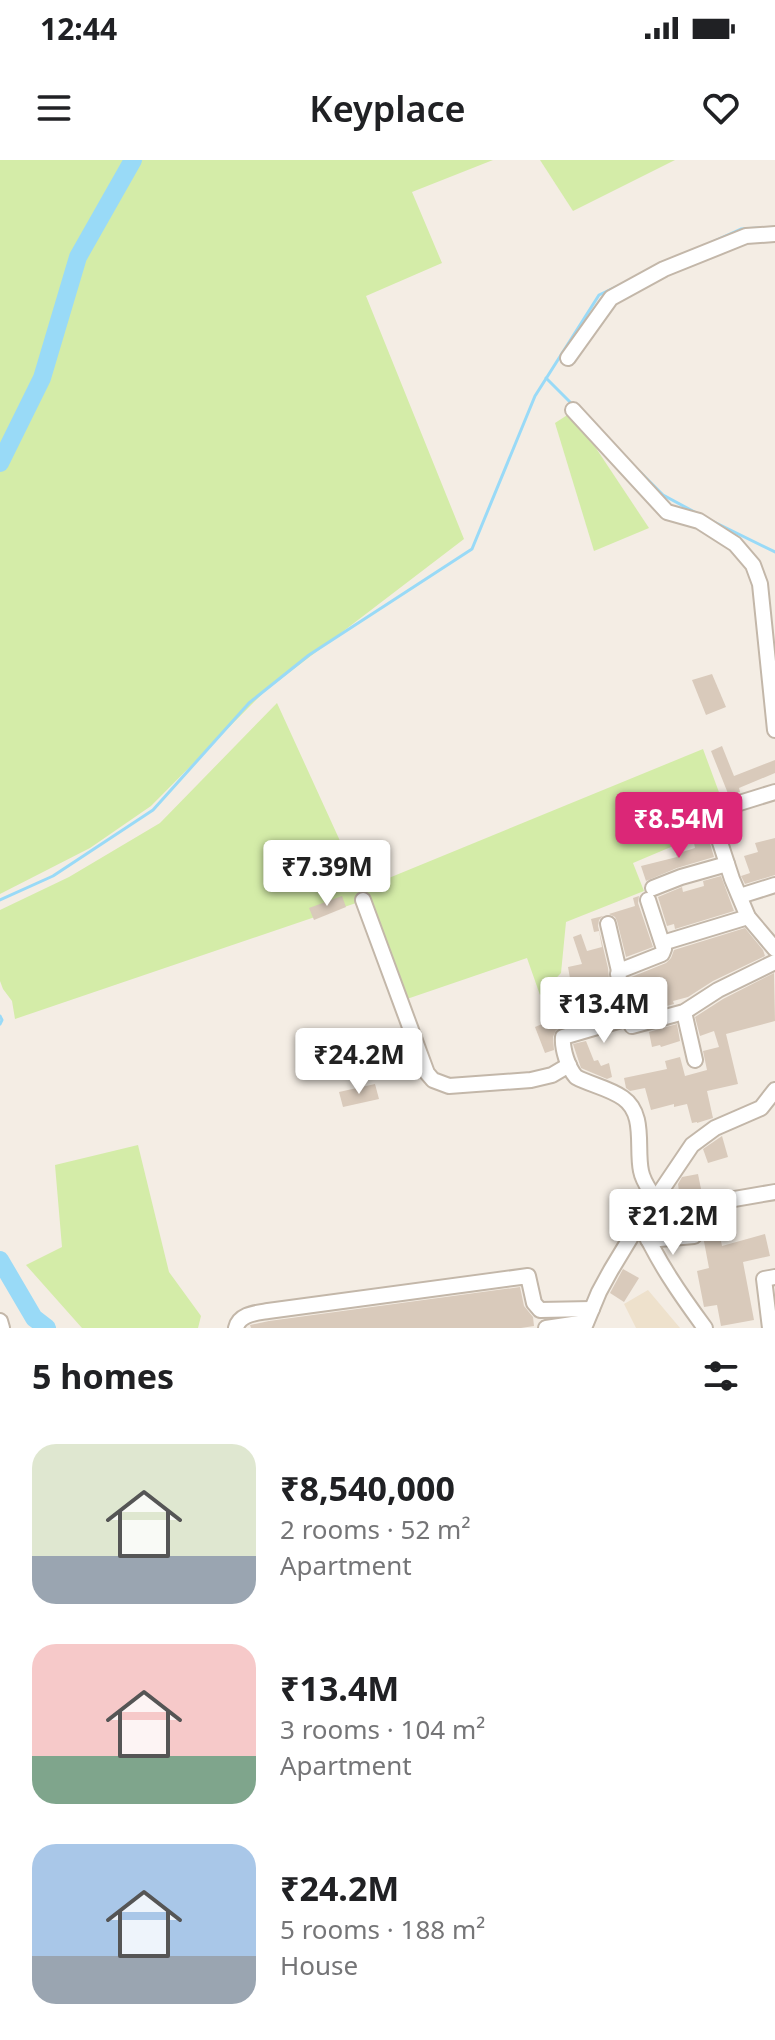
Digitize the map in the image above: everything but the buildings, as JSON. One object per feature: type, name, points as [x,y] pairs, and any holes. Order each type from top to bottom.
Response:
[{"type":"street","points":[[568,358],[611,298],[664,269],[746,236],[775,234]]},
{"type":"street","points":[[573,410],[667,512],[699,521],[735,544],[747,556],[760,584],[775,730]]},
{"type":"street","points":[[733,805],[775,792]]},
{"type":"street","points":[[715,827],[748,917],[775,949]]},
{"type":"street","points":[[619,971],[663,952],[650,894],[681,877],[727,864]]},
{"type":"street","points":[[740,896],[775,885]]},
{"type":"street","points":[[363,900],[427,1073],[433,1080],[449,1086],[531,1080],[552,1075],[569,1065]]},
{"type":"street","points":[[669,941],[748,917]]},
{"type":"street","points":[[608,924],[629,1024],[636,1026],[684,1012],[718,990],[775,962]]},
{"type":"street","points":[[684,1012],[695,1060]]},
{"type":"street","points":[[628,1018],[563,1037],[563,1046],[576,1077],[619,1096],[632,1109],[640,1134],[640,1169],[648,1210],[648,1240],[667,1274],[705,1328]]},
{"type":"street","points":[[587,1320],[599,1292],[679,1163],[702,1136],[761,1108],[775,1090]]},
{"type":"street","points":[[648,1210],[659,1212],[775,1192]]},
{"type":"street","points":[[648,1240],[694,1236]]},
{"type":"street","points":[[236,1328],[237,1322],[244,1316],[268,1311],[528,1276],[534,1303],[540,1310],[587,1320]]},
{"type":"street","points":[[770,1328],[764,1279],[775,1277]]},
{"type":"street","points":[[546,1328],[587,1320]]},
{"type":"street","points":[[0,1321],[2,1328]]},
{"type":"shaded area","points":[[648,1290],[680,1328],[636,1328],[624,1304]]},
{"type":"green space","points":[[0,160],[493,160],[412,192],[442,263],[366,296],[464,539],[265,691],[151,806],[90,848],[0,894]]},
{"type":"green space","points":[[540,160],[675,160],[573,211]]},
{"type":"green space","points":[[572,412],[649,528],[594,551],[555,423]]},
{"type":"green space","points":[[277,703],[362,889],[703,749],[730,822],[633,863],[644,891],[566,922],[561,973],[540,995],[527,958],[401,1001],[359,902],[15,1019],[12,1001],[0,981],[0,910],[69,877],[160,823]]},
{"type":"green space","points":[[138,1145],[169,1272],[201,1316],[198,1328],[82,1328],[26,1265],[62,1247],[55,1165]]},
{"type":"waterway","points":[[0,463],[42,378],[78,257],[133,160]]},
{"type":"waterway","points":[[710,243],[741,229],[759,228]]},
{"type":"waterway","points":[[0,900],[53,876],[153,810],[249,703],[309,655],[472,549],[535,396],[599,295],[622,284]]},
{"type":"waterway","points":[[546,378],[574,406]]},
{"type":"waterway","points":[[639,471],[663,495],[700,515]]},
{"type":"waterway","points":[[710,520],[775,552]]},
{"type":"waterway","points":[[0,1016],[0,1024]]},
{"type":"waterway","points":[[0,1260],[34,1318],[47,1328]]}]
